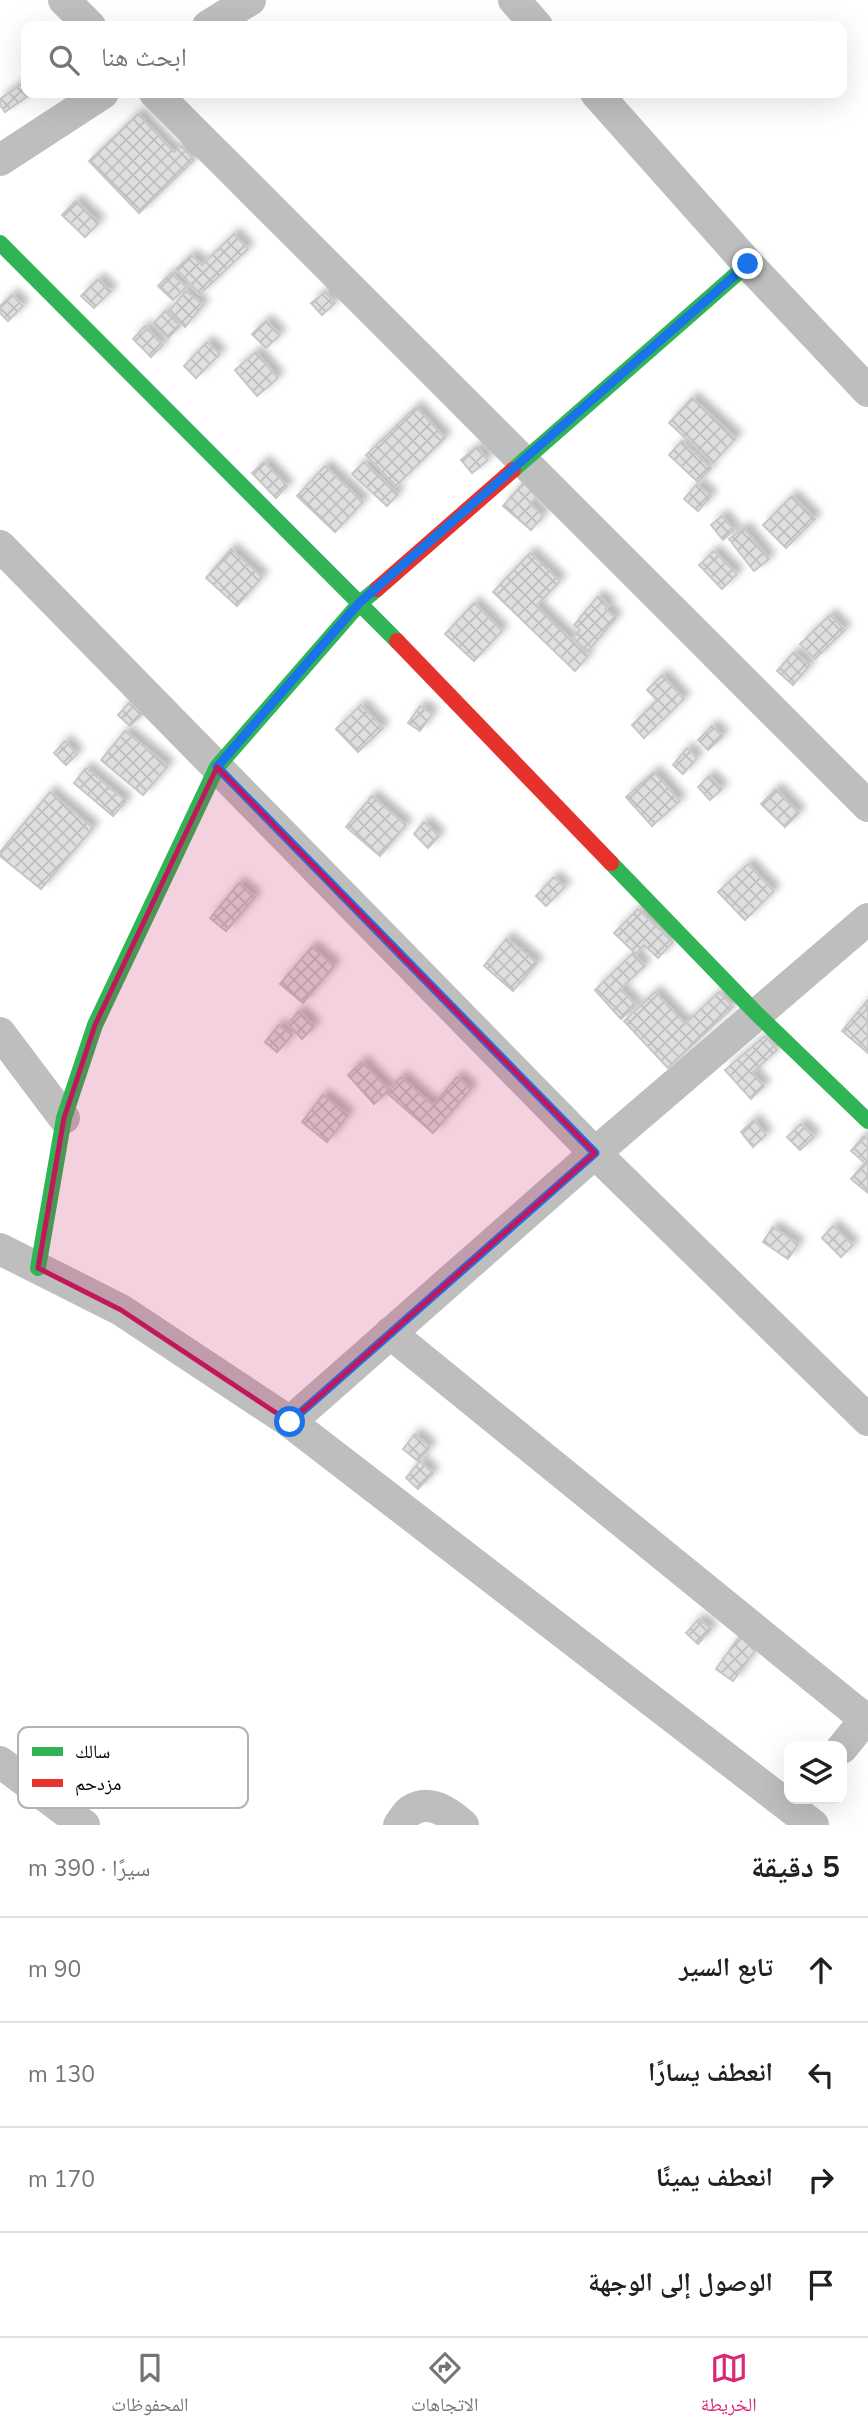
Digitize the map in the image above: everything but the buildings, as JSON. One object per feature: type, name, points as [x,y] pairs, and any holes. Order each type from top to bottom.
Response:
[{"type":"street","points":[[64,0],[85,21]]},
{"type":"street","points":[[216,21],[250,0]]},
{"type":"street","points":[[514,0],[533,21]]},
{"type":"street","points":[[0,160],[95,98]]},
{"type":"street","points":[[160,98],[868,806]]},
{"type":"street","points":[[600,98],[748,264],[868,391]]},
{"type":"street","points":[[0,243],[359,603],[757,1014],[868,1121]]},
{"type":"street","points":[[38,1268],[64,1118],[95,1025],[217,767],[359,603],[748,264]]},
{"type":"street","points":[[0,546],[595,1153],[868,1420]]},
{"type":"street","points":[[290,1422],[595,1153],[868,919]]},
{"type":"street","points":[[0,1033],[64,1118]]},
{"type":"street","points":[[0,1249],[121,1310],[290,1422],[796,1814]]},
{"type":"street","points":[[390,1333],[867,1717],[847,1742]]},
{"type":"street","points":[[0,1762],[18,1776]]},
{"type":"street","points":[[399,1825],[410,1811],[430,1805],[447,1812],[463,1825]]},
{"type":"street","points":[[61,1808],[84,1825]]},
{"type":"highlighted area","points":[[217,767],[595,1153],[290,1422],[121,1310],[38,1268],[64,1118],[95,1025]]},
{"type":"traffic: fast","points":[[0,243],[397,641]]},
{"type":"traffic: fast","points":[[513,470],[748,264]]},
{"type":"traffic: fast","points":[[38,1268],[64,1118],[95,1025],[217,767],[360,603],[377,589]]},
{"type":"traffic: fast","points":[[611,863],[757,1014],[868,1121]]},
{"type":"traffic: jam","points":[[377,589],[513,470]]},
{"type":"traffic: jam","points":[[397,641],[611,863]]},
{"type":"route","points":[[290,1422],[595,1153],[217,767],[359,603],[748,264]]}]
